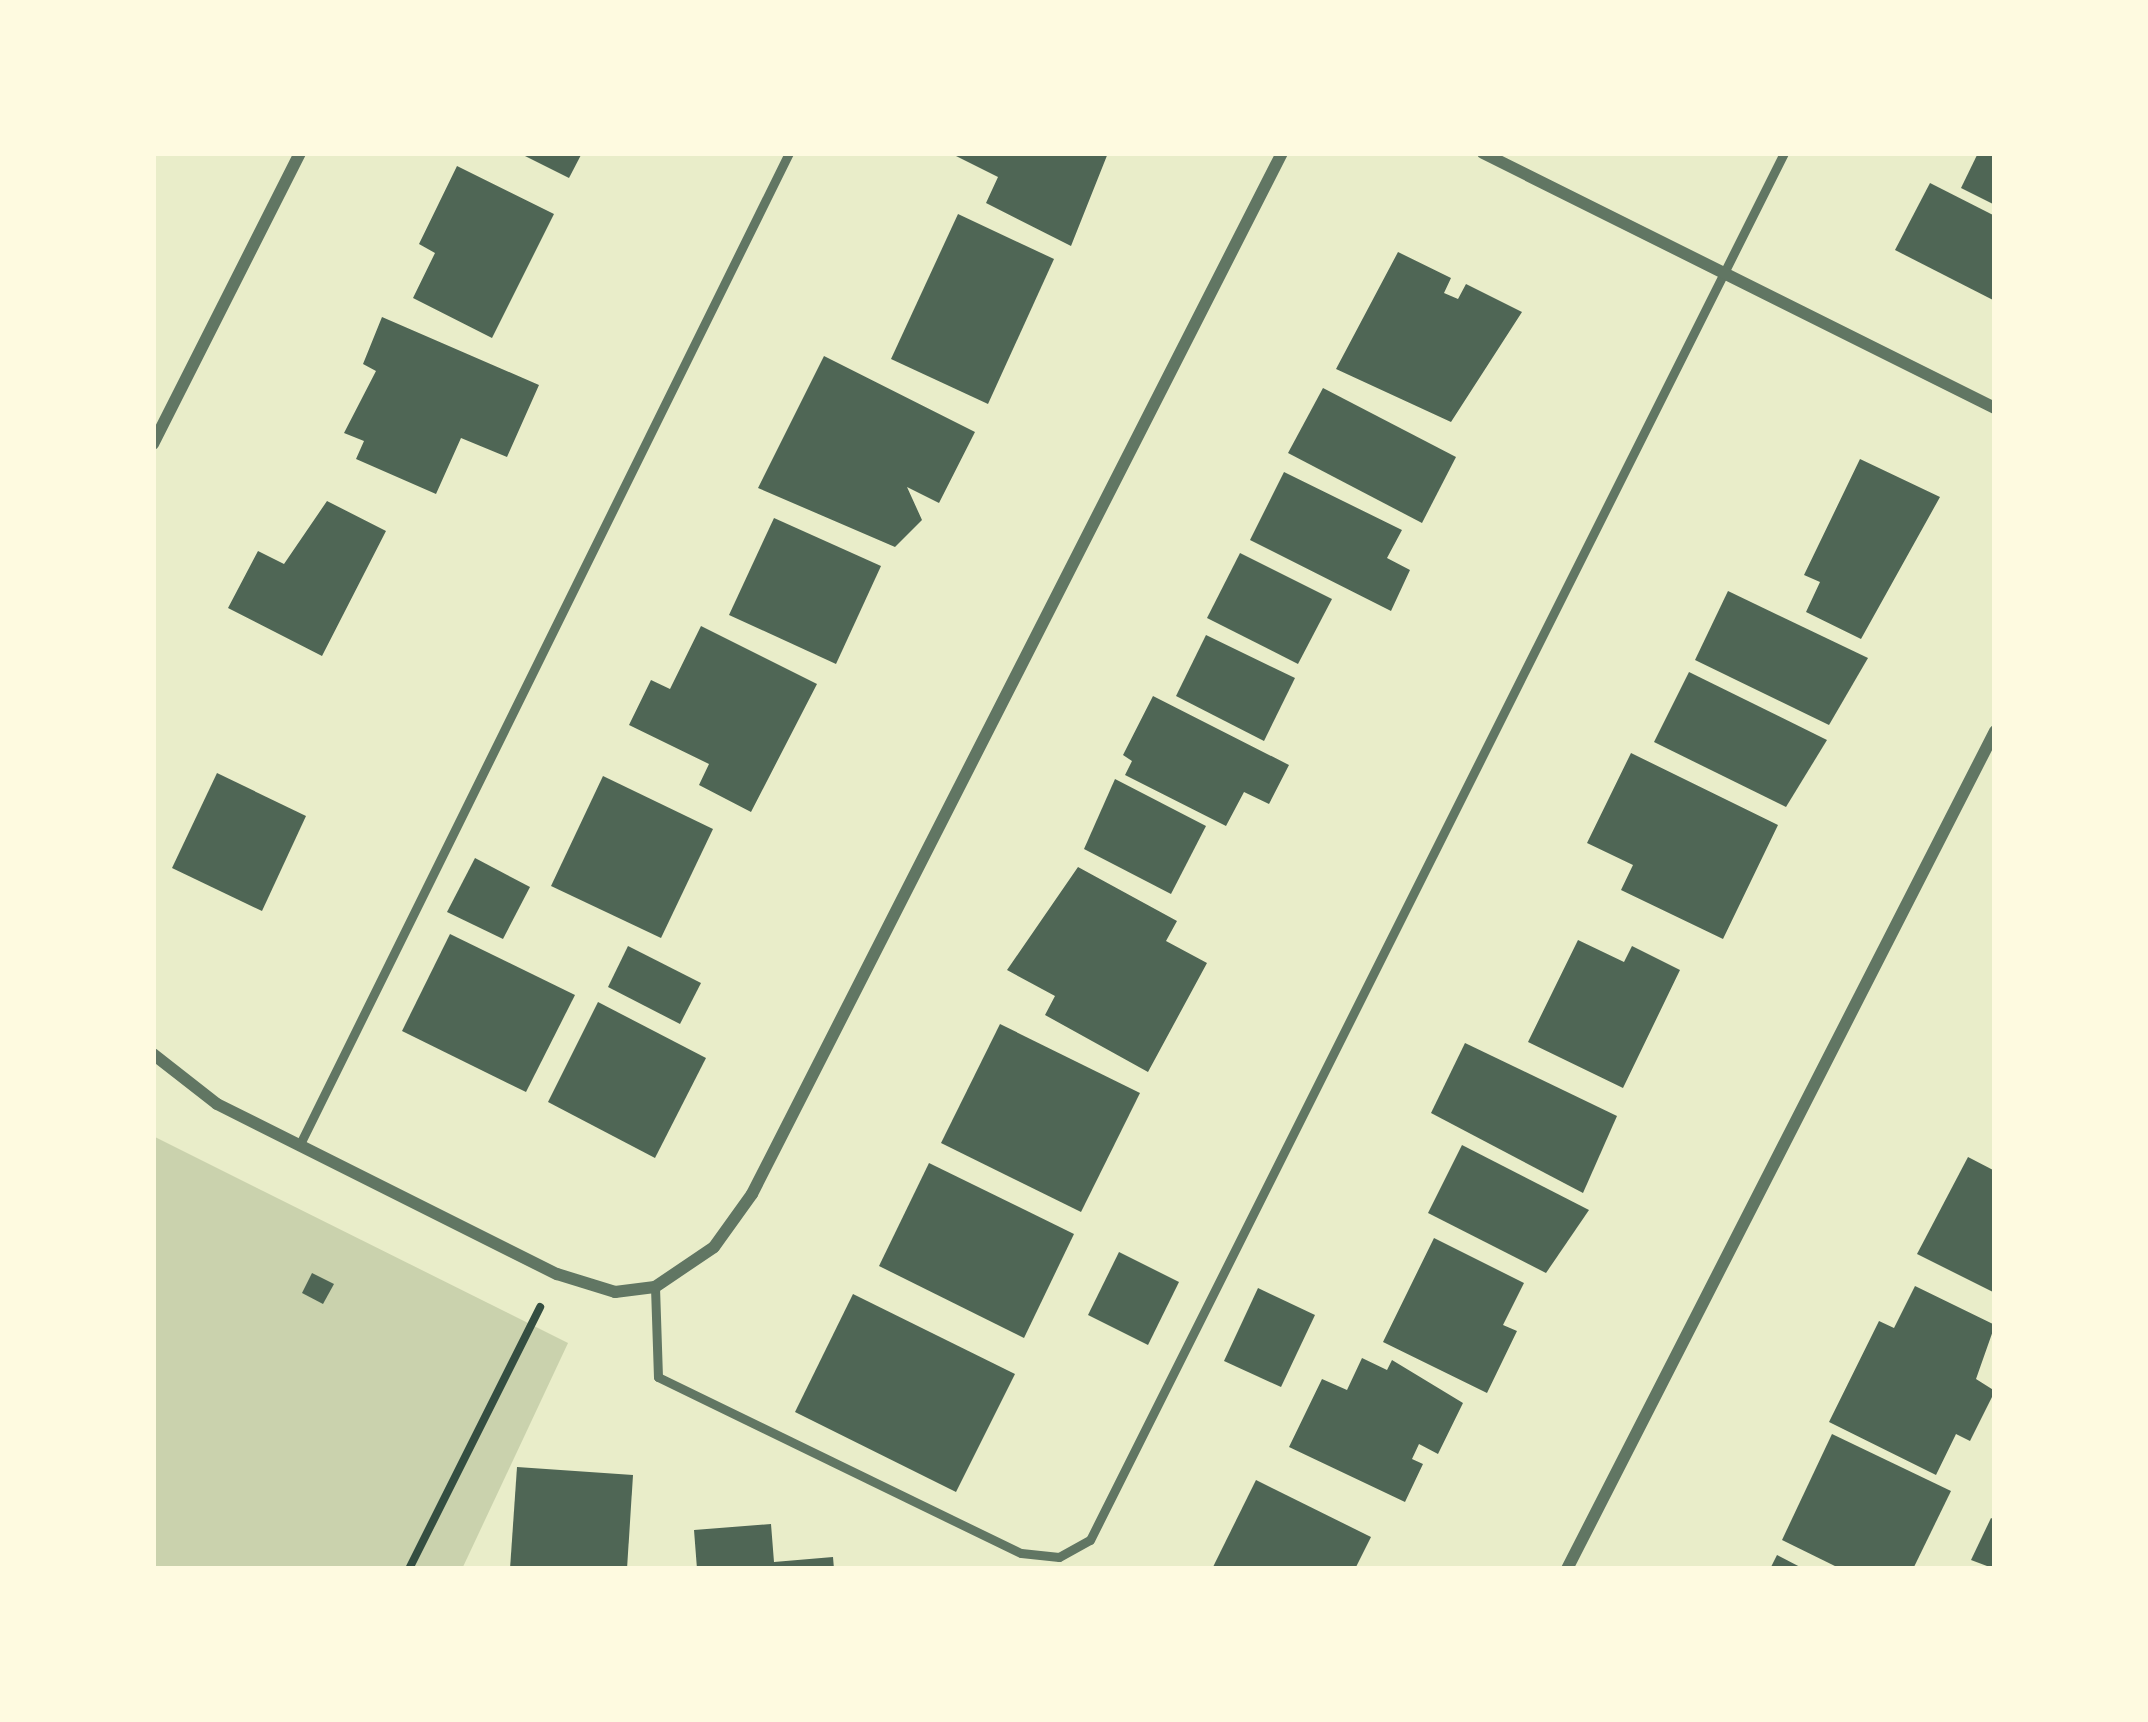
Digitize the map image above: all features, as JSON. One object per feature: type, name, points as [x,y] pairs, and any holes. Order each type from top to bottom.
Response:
[{"type":"street","points":[[153,444],[300,153]]},
{"type":"street","points":[[153,1054],[217,1104],[557,1274],[615,1292],[655,1287],[714,1247],[752,1194],[1282,153]]},
{"type":"street","points":[[1483,153],[1995,408]]},
{"type":"street","points":[[1567,1569],[1995,731]]},
{"type":"lane","points":[[299,1145],[789,153]]},
{"type":"lane","points":[[655,1287],[658,1377],[1021,1553],[1059,1557],[1090,1540],[1784,153]]},
{"type":"path","points":[[409,1569],[557,1274]]},
{"type":"green space","points":[[153,1136],[568,1343],[462,1569],[153,1569]]},
{"type":"building","points":[[519,153],[582,153],[569,178]]},
{"type":"building","points":[[950,153],[1108,153],[1071,246],[986,203],[998,177]]},
{"type":"building","points":[[1978,153],[1995,153],[1995,205],[1961,188]]},
{"type":"building","points":[[457,166],[554,214],[492,338],[413,298],[435,253],[419,244]]},
{"type":"building","points":[[1930,183],[1995,216],[1995,301],[1895,250]]},
{"type":"building","points":[[958,214],[1054,259],[988,404],[891,359]]},
{"type":"building","points":[[1398,252],[1451,278],[1444,293],[1458,299],[1466,284],[1522,312],[1451,422],[1336,369]]},
{"type":"building","points":[[382,317],[539,385],[507,457],[461,438],[436,494],[356,459],[364,441],[344,433],[376,371],[363,364]]},
{"type":"building","points":[[824,356],[975,432],[939,503],[907,487],[922,520],[895,547],[758,488]]},
{"type":"building","points":[[1323,388],[1456,457],[1422,523],[1288,453]]},
{"type":"building","points":[[1860,459],[1940,497],[1861,639],[1806,612],[1820,582],[1804,575]]},
{"type":"building","points":[[1284,472],[1402,530],[1387,558],[1410,570],[1391,611],[1250,540]]},
{"type":"building","points":[[327,501],[386,531],[322,656],[228,608],[258,551],[284,564]]},
{"type":"building","points":[[774,518],[881,566],[836,664],[729,615]]},
{"type":"building","points":[[1240,553],[1332,599],[1298,664],[1207,618]]},
{"type":"building","points":[[1728,591],[1868,658],[1829,725],[1695,660]]},
{"type":"building","points":[[701,626],[817,684],[751,812],[699,785],[709,764],[629,725],[651,680],[670,689]]},
{"type":"building","points":[[1206,635],[1295,678],[1264,741],[1176,696]]},
{"type":"building","points":[[1689,672],[1827,740],[1786,807],[1654,742]]},
{"type":"building","points":[[1153,696],[1289,765],[1269,804],[1244,792],[1226,826],[1125,775],[1132,761],[1123,755]]},
{"type":"building","points":[[1631,753],[1778,825],[1723,939],[1621,890],[1633,865],[1587,843]]},
{"type":"building","points":[[217,773],[306,816],[262,911],[172,868]]},
{"type":"building","points":[[603,776],[713,829],[661,938],[551,886]]},
{"type":"building","points":[[1115,779],[1206,826],[1171,894],[1084,849]]},
{"type":"building","points":[[475,858],[530,887],[503,939],[447,912]]},
{"type":"building","points":[[1078,867],[1177,921],[1166,941],[1207,963],[1148,1072],[1045,1015],[1055,996],[1007,970]]},
{"type":"building","points":[[450,934],[575,995],[526,1092],[402,1031]]},
{"type":"building","points":[[1578,940],[1624,962],[1632,946],[1680,970],[1623,1088],[1528,1042]]},
{"type":"building","points":[[628,946],[701,983],[680,1024],[608,987]]},
{"type":"building","points":[[598,1002],[706,1058],[655,1158],[548,1102]]},
{"type":"building","points":[[1000,1024],[1140,1093],[1081,1212],[941,1143]]},
{"type":"building","points":[[1465,1043],[1617,1116],[1583,1193],[1431,1113]]},
{"type":"building","points":[[1462,1145],[1589,1210],[1546,1273],[1428,1213]]},
{"type":"building","points":[[1968,1157],[1995,1171],[1995,1293],[1917,1254]]},
{"type":"building","points":[[929,1163],[1074,1234],[1024,1338],[879,1266]]},
{"type":"building","points":[[1434,1238],[1524,1283],[1503,1325],[1517,1331],[1487,1393],[1383,1342]]},
{"type":"building","points":[[1119,1252],[1179,1282],[1148,1345],[1088,1315]]},
{"type":"building","points":[[312,1273],[334,1284],[323,1304],[302,1293]]},
{"type":"building","points":[[1915,1286],[1995,1325],[1976,1379],[1995,1391],[1970,1441],[1956,1434],[1936,1475],[1829,1422],[1879,1321],[1894,1328]]},
{"type":"building","points":[[1258,1288],[1315,1315],[1281,1387],[1224,1361]]},
{"type":"building","points":[[853,1294],[1015,1374],[956,1492],[795,1412]]},
{"type":"building","points":[[1362,1358],[1387,1370],[1392,1360],[1463,1403],[1438,1454],[1419,1444],[1412,1459],[1423,1464],[1405,1502],[1289,1447],[1322,1379],[1347,1390]]},
{"type":"building","points":[[1832,1434],[1951,1491],[1913,1569],[1841,1569],[1782,1540]]},
{"type":"building","points":[[517,1467],[633,1475],[627,1569],[510,1569]]},
{"type":"building","points":[[1256,1480],[1371,1537],[1355,1569],[1212,1569]]},
{"type":"building","points":[[1991,1518],[1995,1520],[1995,1569],[1971,1560]]},
{"type":"building","points":[[771,1524],[774,1562],[833,1557],[834,1569],[697,1569],[694,1530]]},
{"type":"building","points":[[1777,1555],[1804,1569],[1770,1569]]}]
